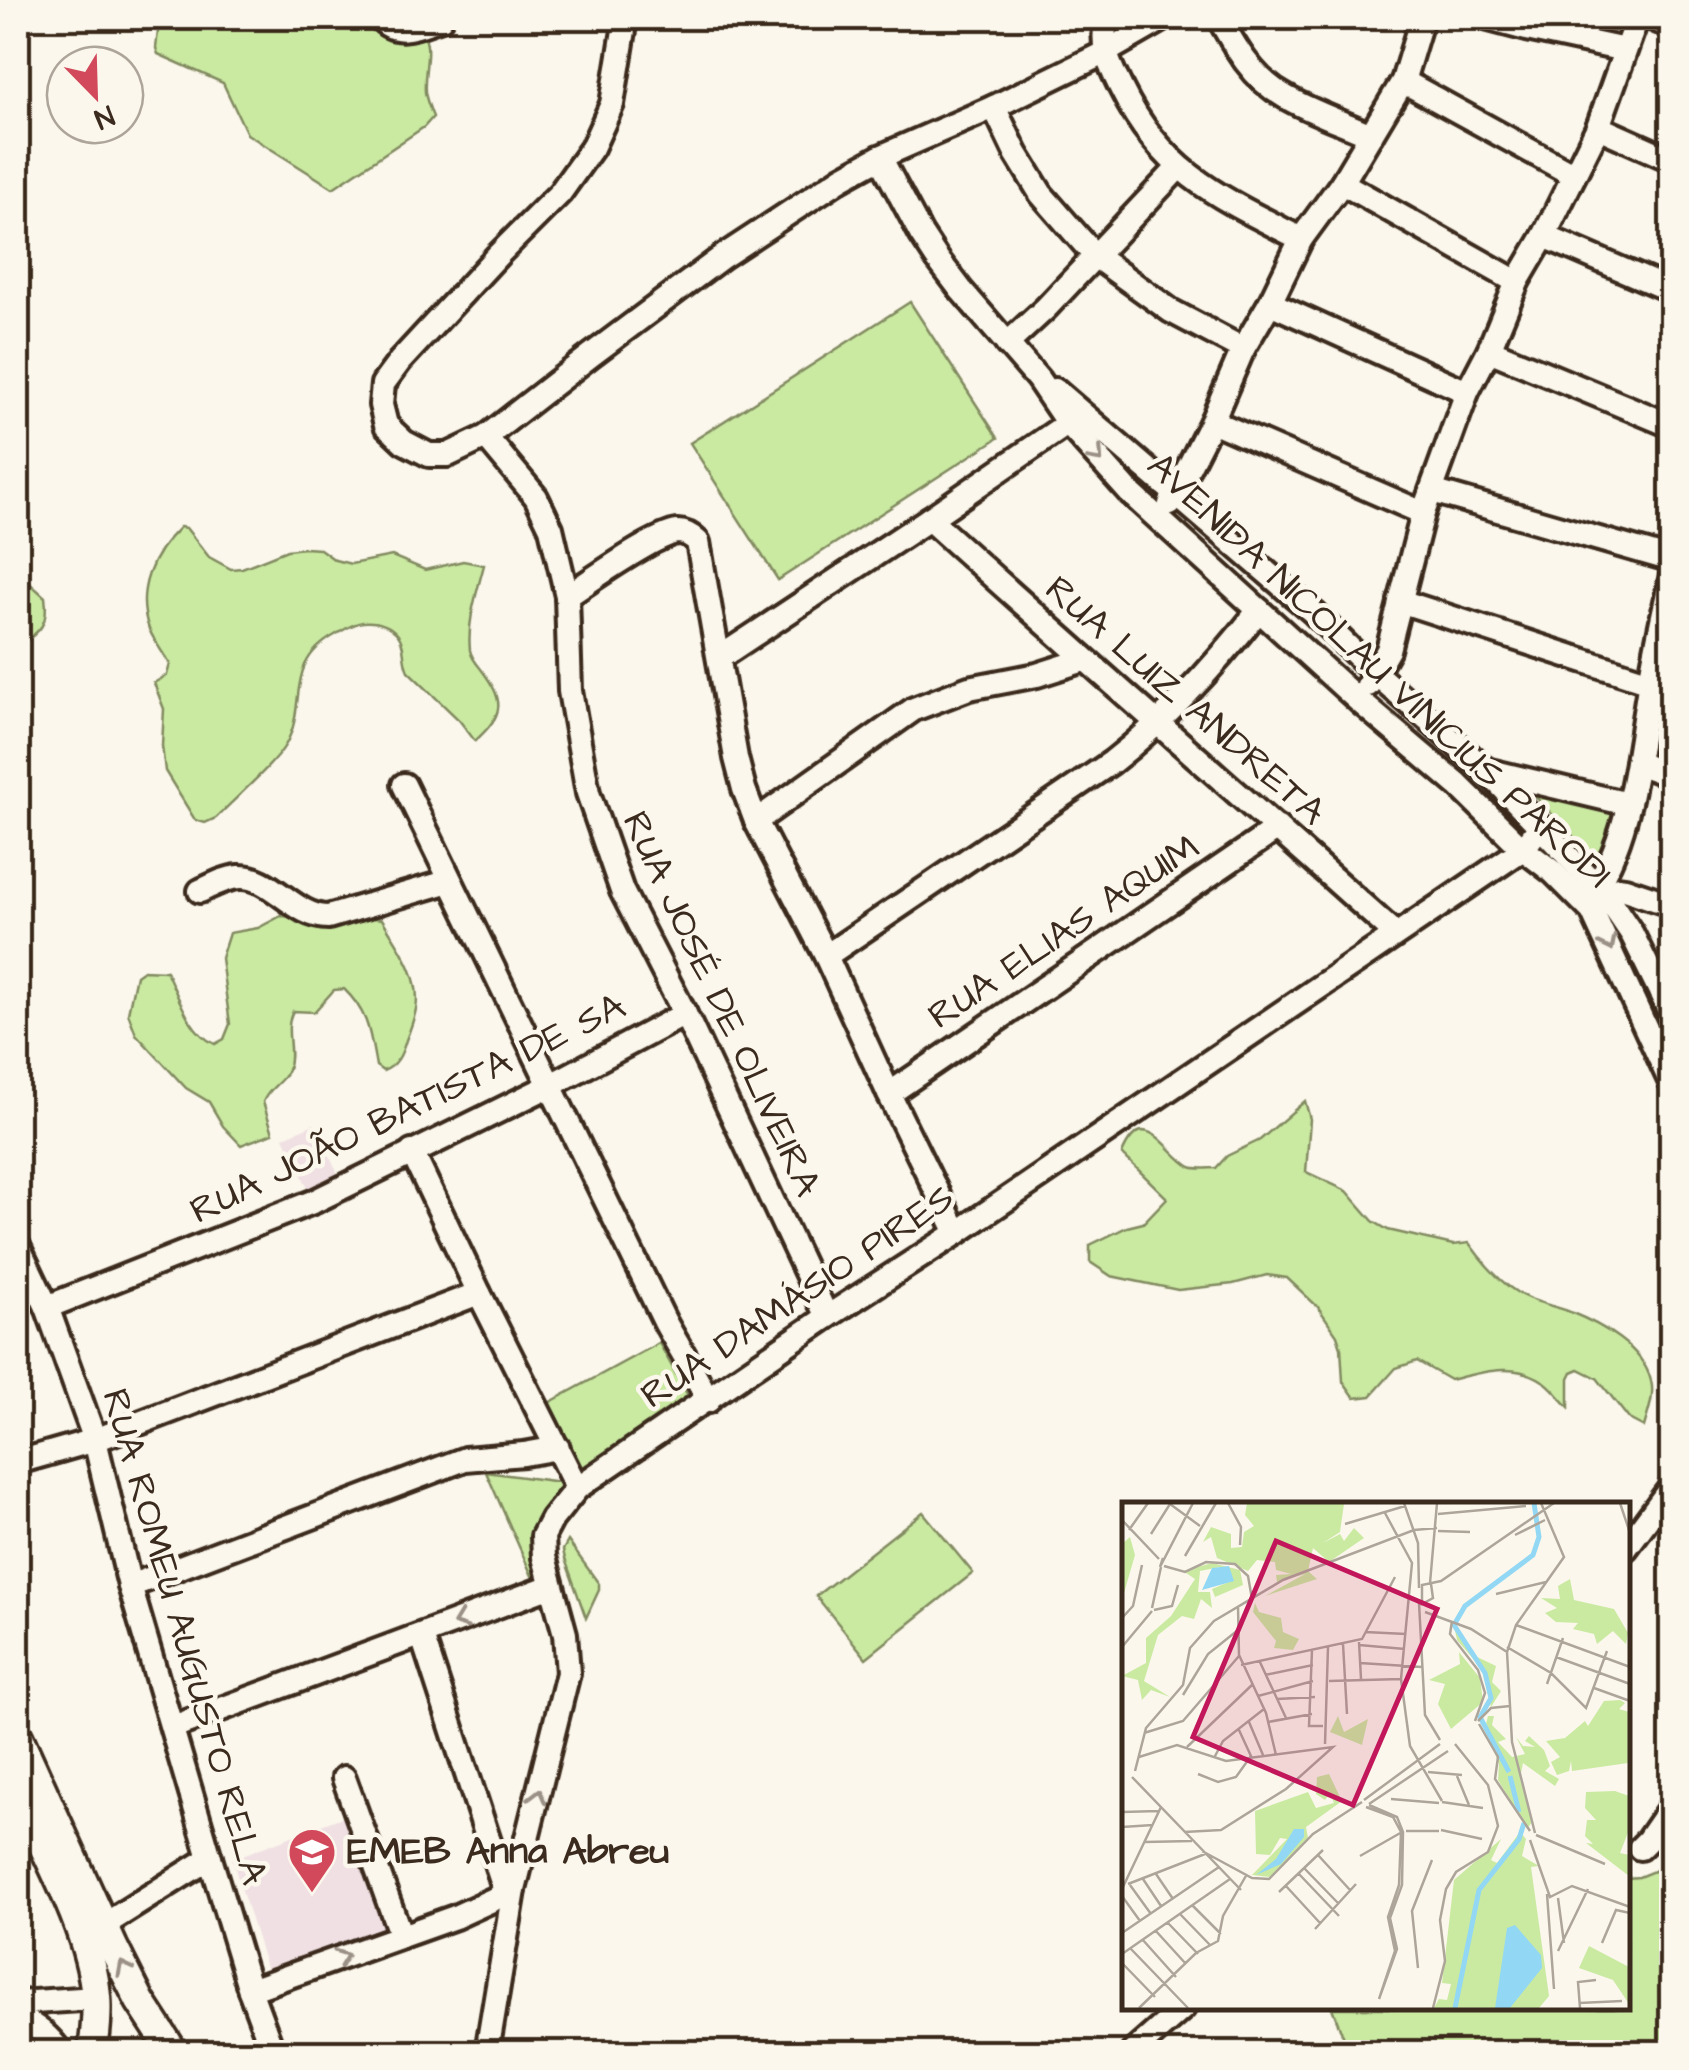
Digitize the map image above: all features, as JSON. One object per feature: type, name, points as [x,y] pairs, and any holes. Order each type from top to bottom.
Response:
[{"type":"main road","points":[[18,1737],[140,2001],[173,2052]]},
{"type":"main road","points":[[18,1792],[89,1954],[96,1998],[93,2052]]},
{"type":"street","points":[[380,18],[386,26],[400,30],[441,18]]},
{"type":"street","points":[[626,18],[612,104],[576,173],[383,384],[381,405],[386,425],[404,442],[429,455],[448,456],[486,437],[722,257],[842,178],[1104,53],[1165,18]]},
{"type":"street","points":[[1106,18],[1104,53],[1145,129],[1178,168],[1217,195],[1301,239]]},
{"type":"street","points":[[1218,18],[1256,74],[1281,95],[1370,135]]},
{"type":"street","points":[[1160,520],[1177,493],[1243,349],[1301,239],[1342,183],[1402,81],[1422,18]]},
{"type":"street","points":[[1486,18],[1625,50]]},
{"type":"street","points":[[1359,702],[1388,650],[1427,502],[1467,392],[1517,282],[1598,128],[1637,18]]},
{"type":"street","points":[[1651,18],[1672,27]]},
{"type":"street","points":[[1402,81],[1574,175]]},
{"type":"street","points":[[994,107],[1041,194],[1095,256],[1171,311],[1243,349]]},
{"type":"street","points":[[1598,128],[1672,160]]},
{"type":"street","name":"AVENIDA NICOLAU VINICIUS PARODI","points":[[880,158],[936,257],[1076,419],[1129,492],[1359,702],[1458,785],[1522,849],[1595,899],[1672,1085]]},
{"type":"street","points":[[1008,344],[1178,168]]},
{"type":"street","points":[[1342,183],[1517,282]]},
{"type":"street","points":[[1544,236],[1672,291]]},
{"type":"street","points":[[1270,303],[1467,392]]},
{"type":"street","points":[[1489,350],[1672,426]]},
{"type":"street","points":[[719,658],[1076,419]]},
{"type":"street","name":"AVENIDA NICOLAU VINICIUS PARODI","points":[[1076,419],[1177,493],[1486,770],[1539,828],[1595,899],[1632,934],[1672,1016]]},
{"type":"street","points":[[1212,421],[1427,502],[1672,560]]},
{"type":"street","name":"RUA JOSÉ DE OLIVEIRA","points":[[486,437],[536,498],[550,528],[567,596],[570,691],[588,793],[622,892],[685,1014],[827,1316]]},
{"type":"street","name":"RUA LUIZ ANDRETA","points":[[929,519],[1395,934]]},
{"type":"street","points":[[567,596],[664,536],[678,532],[698,542],[744,789],[957,1232]]},
{"type":"street","points":[[1595,899],[1628,804],[1650,682],[1664,654],[1672,576]]},
{"type":"street","points":[[1400,601],[1650,682]]},
{"type":"street","points":[[826,956],[1112,762],[1221,659],[1259,610]]},
{"type":"street","points":[[756,820],[914,709],[969,688],[1037,676],[1084,660]]},
{"type":"street","points":[[1637,763],[1672,776]]},
{"type":"street","points":[[1486,770],[1628,804]]},
{"type":"street","points":[[404,785],[549,1086],[708,1400]]},
{"type":"street","name":"RUA ELIAS AQUIM","points":[[889,1094],[1278,828]]},
{"type":"street","name":"RUA DAMÁSIO PIRES","points":[[487,2052],[510,1892],[568,1674],[565,1634],[544,1557],[544,1536],[552,1519],[577,1488],[1522,849],[1539,828]]},
{"type":"street","points":[[200,891],[226,880],[253,878],[304,910],[328,916],[450,881]]},
{"type":"street","points":[[1595,899],[1625,888],[1672,905]]},
{"type":"street","name":"RUA JOÃO BATISTA DE SA","points":[[47,1306],[315,1200],[549,1086],[685,1014]]},
{"type":"street","points":[[412,1152],[577,1488]]},
{"type":"street","name":"RUA ROMEU AUGUSTO RELA","points":[[18,1246],[47,1306],[95,1440],[130,1586],[250,1990],[273,2052]]},
{"type":"street","points":[[18,1462],[95,1440],[480,1294]]},
{"type":"street","points":[[130,1586],[465,1459],[558,1448]]},
{"type":"street","points":[[1629,1544],[1669,1496]]},
{"type":"street","points":[[173,1727],[551,1586]]},
{"type":"street","points":[[250,1990],[455,1917],[510,1892],[422,1636]]},
{"type":"street","points":[[344,1778],[401,1936]]},
{"type":"street","points":[[1640,1848],[1672,1805]]},
{"type":"street","points":[[104,1925],[210,1858]]},
{"type":"street","points":[[18,2003],[96,1998]]},
{"type":"street","points":[[1133,2052],[1181,2010]]},
{"type":"street","points":[[18,2017],[29,2022],[60,2052]]},
{"type":"shaded area","points":[[314,1124],[341,1180],[311,1195],[284,1137]]},
{"type":"shaded area","name":"EMEB Anna Abreu","points":[[350,1814],[396,1928],[269,1977],[232,1859]]},
{"type":"green space","points":[[144,18],[242,18],[253,24],[260,18],[416,18],[426,38],[425,92],[433,117],[333,188],[247,134],[223,83],[158,54],[158,31]]},
{"type":"green space","points":[[910,302],[998,438],[778,580],[690,443]]},
{"type":"green space","points":[[180,527],[186,528],[209,557],[231,569],[304,548],[320,549],[335,560],[351,564],[392,556],[425,570],[463,561],[484,565],[469,639],[474,660],[498,699],[492,723],[475,741],[408,671],[402,643],[394,631],[377,623],[356,624],[319,646],[308,659],[292,729],[280,752],[216,818],[205,823],[195,820],[165,771],[164,709],[154,683],[167,675],[170,664],[149,629],[144,601],[154,561]]},
{"type":"green space","points":[[18,576],[45,597],[46,606],[42,626],[19,646],[18,646]]},
{"type":"green space","points":[[1528,789],[1617,810],[1600,864]]},
{"type":"green space","points":[[343,914],[382,919],[407,962],[417,997],[403,1050],[388,1069],[383,1071],[376,1066],[364,1015],[344,989],[334,990],[314,1012],[293,1011],[288,1069],[263,1102],[273,1133],[241,1145],[223,1126],[209,1102],[186,1088],[136,1034],[128,1013],[136,975],[143,970],[166,971],[191,1022],[215,1044],[224,1039],[230,1024],[221,958],[229,933],[258,928],[281,916]]},
{"type":"green space","points":[[1305,1101],[1310,1119],[1306,1172],[1347,1191],[1373,1221],[1388,1230],[1453,1245],[1469,1243],[1497,1277],[1518,1293],[1582,1317],[1619,1338],[1639,1358],[1651,1381],[1652,1398],[1644,1427],[1629,1419],[1597,1378],[1579,1369],[1569,1378],[1569,1407],[1546,1383],[1523,1372],[1499,1370],[1450,1380],[1417,1361],[1396,1368],[1371,1396],[1355,1398],[1343,1381],[1337,1335],[1318,1307],[1287,1278],[1267,1275],[1233,1284],[1178,1290],[1111,1276],[1090,1262],[1090,1245],[1143,1223],[1167,1198],[1122,1154],[1139,1132],[1156,1136],[1191,1167],[1216,1168],[1227,1156],[1260,1140]]},
{"type":"green space","points":[[659,1343],[693,1405],[597,1474],[578,1470],[545,1405]]},
{"type":"green space","points":[[486,1472],[560,1482],[567,1494],[534,1553],[533,1578]]},
{"type":"green space","points":[[923,1512],[973,1573],[866,1658],[816,1596]]},
{"type":"green space","points":[[568,1541],[599,1584],[586,1618],[565,1559],[563,1550]]},
{"type":"green space","points":[[1671,1864],[1671,2052],[1351,2052],[1333,2010],[1629,2010],[1629,1878]]},
{"type":"place","name":"EMEB Anna Abreu","points":[[312,1894]]}]
